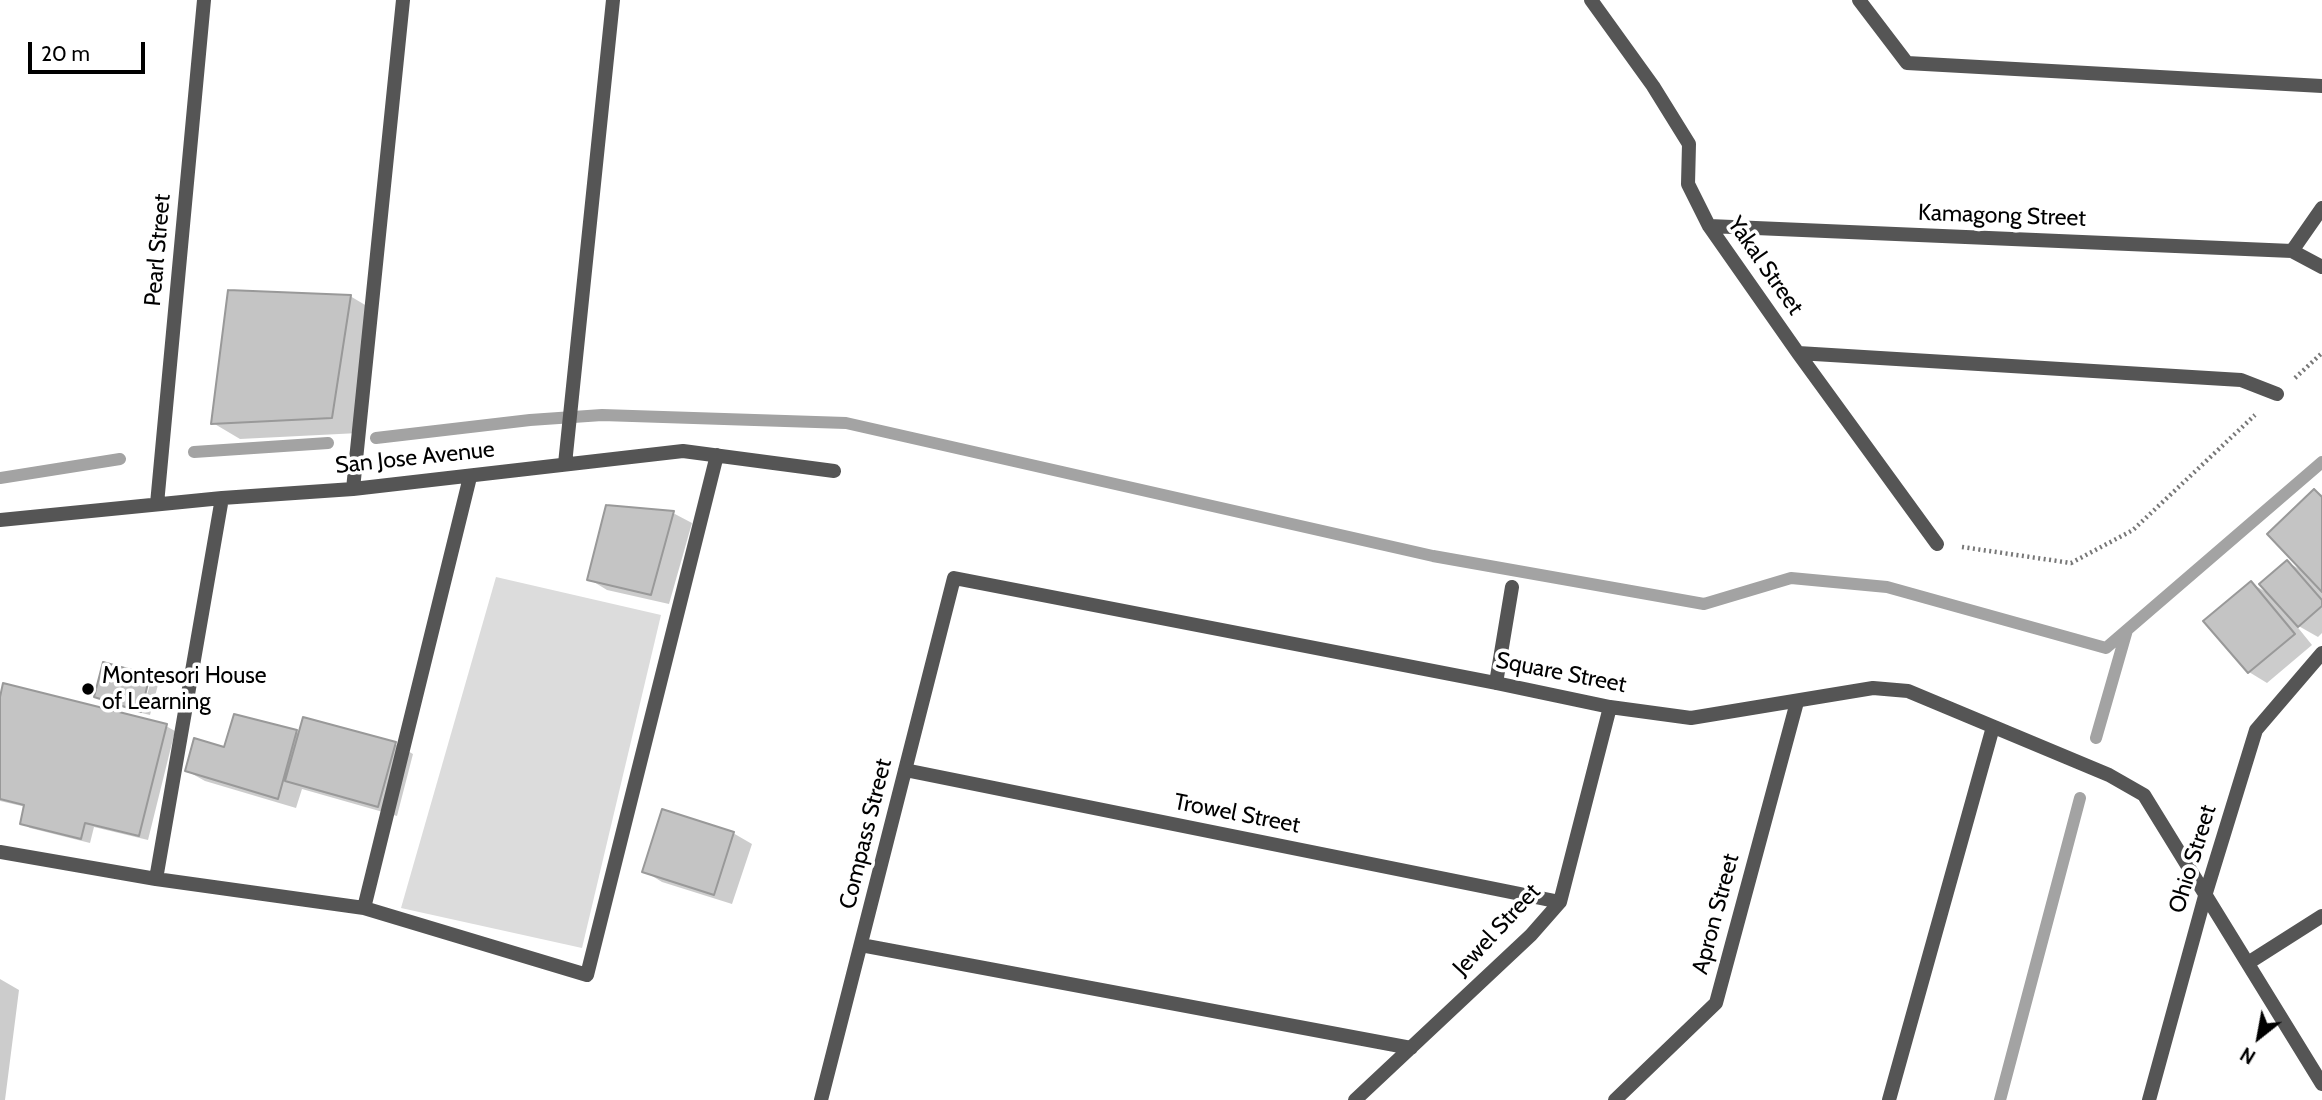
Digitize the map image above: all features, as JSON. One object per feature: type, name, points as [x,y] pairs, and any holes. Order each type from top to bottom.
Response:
[{"type":"street","name":"Pearl Street","points":[[157,504],[204,0]]},
{"type":"street","points":[[353,489],[403,0]]},
{"type":"street","points":[[565,464],[613,0]]},
{"type":"street","name":"Yakal Street","points":[[1591,0],[1653,86],[1689,144],[1688,184],[1709,226],[1937,544]]},
{"type":"street","points":[[1859,0],[1907,63],[2322,86]]},
{"type":"street","points":[[2292,251],[2322,208]]},
{"type":"street","name":"Kamagong Street","points":[[1709,226],[2292,251],[2322,267]]},
{"type":"street","points":[[1798,353],[2241,380],[2277,394]]},
{"type":"street","name":"San Jose Avenue","points":[[0,520],[222,498],[353,489],[683,452],[834,471]]},
{"type":"street","points":[[0,852],[364,908],[587,975],[716,455]]},
{"type":"street","points":[[364,908],[470,477]]},
{"type":"street","points":[[156,878],[222,498]]},
{"type":"street","name":"Square Street","points":[[954,578],[1610,707],[1691,718],[1873,688],[1908,691],[2109,775],[2144,795],[2205,896]]},
{"type":"street","name":"Compass Street","points":[[821,1100],[954,578]]},
{"type":"street","points":[[1496,683],[1513,587]]},
{"type":"street","name":"Ohio Street","points":[[2149,1100],[2205,896],[2256,730],[2322,653]]},
{"type":"street","name":"Apron Street","points":[[1615,1100],[1716,1003],[1797,702]]},
{"type":"street","name":"Jewel Street","points":[[1355,1100],[1531,935],[1560,902],[1610,707]]},
{"type":"street","points":[[1889,1100],[1993,727]]},
{"type":"street","name":"Trowel Street","points":[[905,770],[1560,902]]},
{"type":"street","points":[[2205,896],[2322,1084]]},
{"type":"street","points":[[2248,963],[2322,916]]},
{"type":"street","points":[[861,944],[1411,1048]]},
{"type":"path","points":[[1937,544],[2071,563],[2133,530],[2322,353]]},
{"type":"shaded area","points":[[496,577],[661,615],[582,948],[401,908]]},
{"type":"building","points":[[228,290],[351,295],[332,418],[211,424]]},
{"type":"building","points":[[2314,489],[2322,497],[2322,592],[2267,534]]},
{"type":"building","points":[[606,505],[674,511],[651,595],[587,580]]},
{"type":"building","points":[[2287,560],[2322,600],[2322,606],[2298,627],[2259,584]]},
{"type":"building","points":[[2251,581],[2295,634],[2248,673],[2203,621]]},
{"type":"building","points":[[103,662],[150,675],[141,712],[94,697]]},
{"type":"building","points":[[3,683],[167,724],[139,836],[85,823],[81,839],[20,824],[24,805],[0,799],[0,697]]},
{"type":"building","points":[[234,714],[297,730],[278,799],[185,771],[194,738],[224,747]]},
{"type":"building","points":[[303,717],[396,742],[378,807],[285,781]]},
{"type":"building","points":[[662,809],[734,832],[714,895],[642,872]]},
{"type":"waterway","points":[[376,438],[530,420],[602,415],[846,423],[1433,556],[1704,604],[1791,578],[1887,587],[2106,648],[2322,462]]},
{"type":"waterway","points":[[194,452],[328,443]]},
{"type":"waterway","points":[[0,478],[120,459]]},
{"type":"waterway","points":[[2096,738],[2127,630]]},
{"type":"waterway","points":[[2000,1100],[2080,798]]},
{"type":"place","name":"Montesori House of Learning","points":[[88,689]]}]
